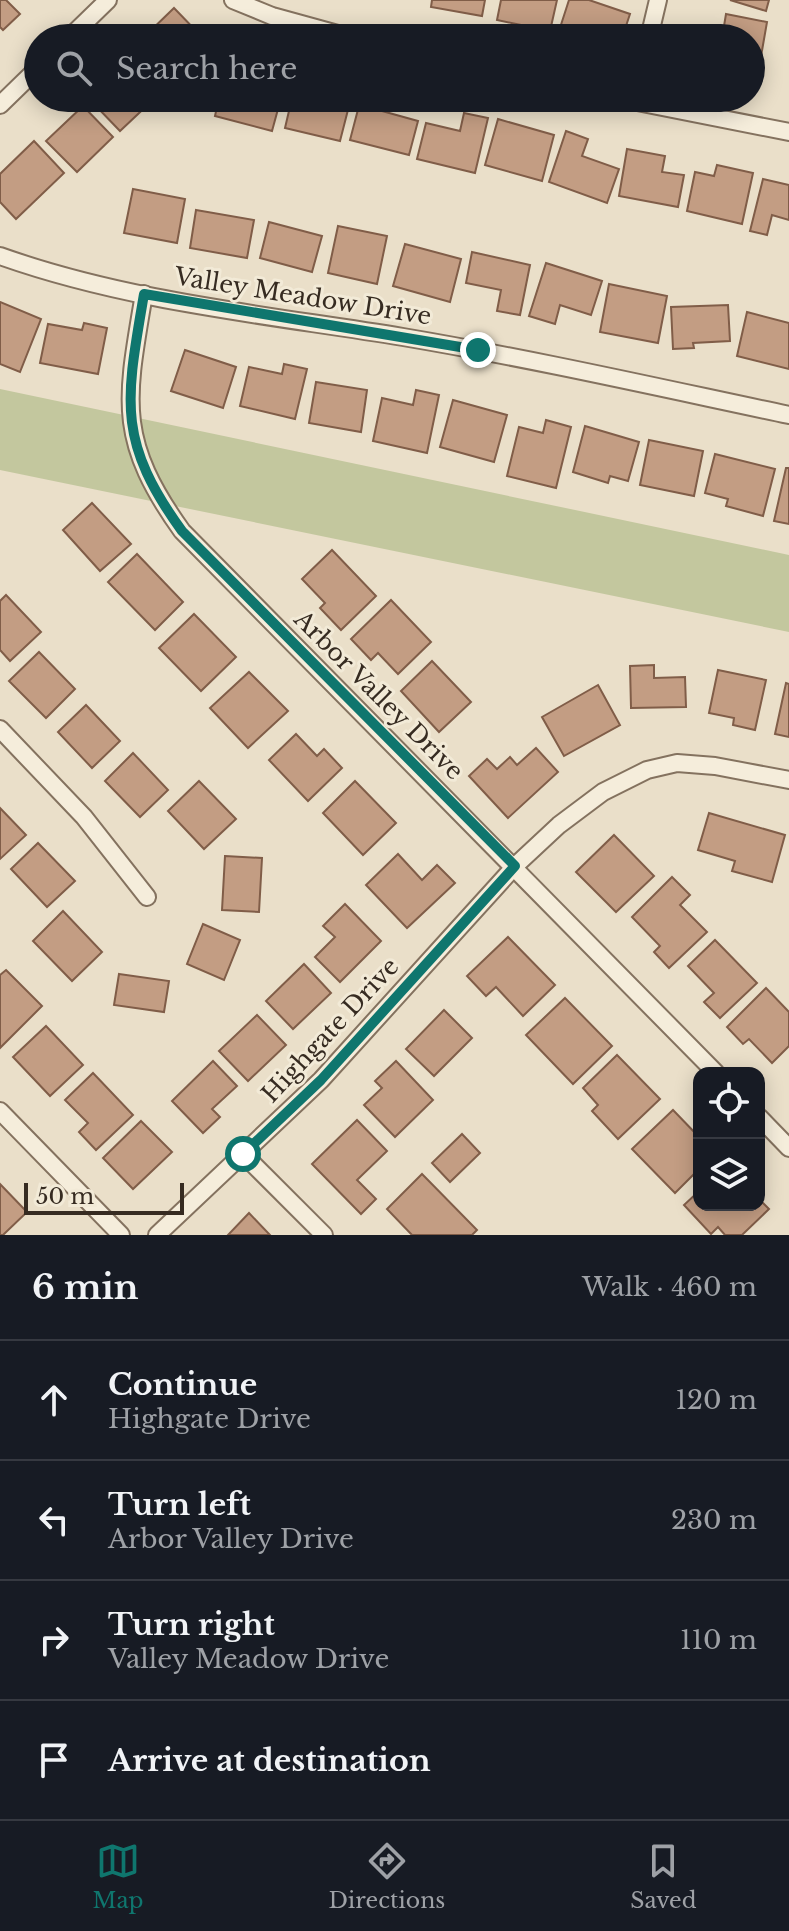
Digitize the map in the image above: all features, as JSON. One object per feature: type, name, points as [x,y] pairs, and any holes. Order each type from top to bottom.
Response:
[{"type":"street","points":[[83,24],[108,0]]},
{"type":"street","points":[[233,0],[301,24]]},
{"type":"street","points":[[652,24],[658,0]]},
{"type":"street","points":[[0,105],[24,82]]},
{"type":"street","points":[[691,112],[789,132]]},
{"type":"street","name":"Valley Meadow Drive","points":[[0,256],[41,271],[144,294],[478,350],[789,415]]},
{"type":"street","name":"Arbor Valley Drive","points":[[144,294],[134,354],[129,419],[137,454],[157,496],[182,531],[710,1067]]},
{"type":"street","points":[[0,729],[84,817],[147,897]]},
{"type":"street","name":"Highgate Drive","points":[[157,1235],[321,1080],[515,866],[559,825],[603,792],[647,770],[677,763],[715,766],[789,780]]},
{"type":"street","points":[[0,1111],[121,1235]]},
{"type":"street","points":[[765,1123],[789,1148]]},
{"type":"street","points":[[243,1154],[324,1235]]},
{"type":"green space","points":[[0,389],[789,555],[789,632],[0,470]]},
{"type":"building","points":[[0,0],[6,0],[20,14],[3,30],[0,27]]},
{"type":"building","points":[[432,0],[485,0],[482,16],[431,7]]},
{"type":"building","points":[[501,0],[557,0],[552,24],[516,24],[497,20]]},
{"type":"building","points":[[569,0],[589,0],[630,14],[627,24],[561,24]]},
{"type":"building","points":[[730,0],[769,0],[766,11]]},
{"type":"building","points":[[174,8],[189,24],[157,24]]},
{"type":"building","points":[[726,14],[767,22],[765,33],[765,24],[724,24]]},
{"type":"building","points":[[77,112],[89,112],[113,137],[77,172],[46,141]]},
{"type":"building","points":[[102,112],[140,112],[120,131]]},
{"type":"building","points":[[216,112],[277,112],[272,131],[215,116]]},
{"type":"building","points":[[289,112],[347,112],[340,141],[285,128]]},
{"type":"building","points":[[357,112],[386,112],[418,121],[409,155],[350,140]]},
{"type":"building","points":[[464,113],[488,118],[475,173],[417,159],[426,123],[460,131]]},
{"type":"building","points":[[498,119],[554,135],[542,181],[485,165]]},
{"type":"building","points":[[566,131],[588,139],[582,156],[619,169],[607,203],[549,182]]},
{"type":"building","points":[[34,141],[64,173],[16,219],[0,202],[0,174]]},
{"type":"building","points":[[627,149],[665,156],[662,172],[684,175],[678,207],[619,196]]},
{"type":"building","points":[[717,165],[753,173],[742,224],[687,211],[695,172],[714,176]]},
{"type":"building","points":[[763,179],[789,185],[789,220],[772,215],[767,235],[750,231]]},
{"type":"building","points":[[133,189],[185,199],[177,243],[124,233]]},
{"type":"building","points":[[196,210],[254,220],[247,258],[190,248]]},
{"type":"building","points":[[269,222],[322,236],[312,272],[260,258]]},
{"type":"building","points":[[338,226],[387,236],[377,284],[328,273]]},
{"type":"building","points":[[405,244],[461,259],[450,302],[393,286]]},
{"type":"building","points":[[472,252],[530,265],[520,315],[497,311],[501,290],[466,283]]},
{"type":"building","points":[[546,263],[602,281],[591,315],[560,305],[555,324],[529,316]]},
{"type":"building","points":[[609,284],[667,296],[658,343],[600,332]]},
{"type":"building","points":[[0,302],[41,319],[20,372],[0,364]]},
{"type":"building","points":[[728,305],[730,341],[693,343],[694,348],[673,349],[671,307]]},
{"type":"building","points":[[747,312],[789,323],[789,369],[737,356]]},
{"type":"building","points":[[84,323],[107,328],[98,374],[40,363],[48,324],[82,330]]},
{"type":"building","points":[[185,350],[236,367],[223,408],[171,391]]},
{"type":"building","points":[[284,364],[307,369],[295,419],[240,406],[249,367],[282,374]]},
{"type":"building","points":[[316,382],[367,390],[361,432],[309,423]]},
{"type":"building","points":[[416,390],[439,395],[427,453],[373,441],[382,398],[413,405]]},
{"type":"building","points":[[453,400],[507,415],[494,462],[440,447]]},
{"type":"building","points":[[546,420],[571,427],[556,488],[507,476],[519,427],[543,433]]},
{"type":"building","points":[[585,426],[639,442],[628,481],[610,476],[608,483],[573,472]]},
{"type":"building","points":[[649,440],[703,451],[694,496],[640,485]]},
{"type":"building","points":[[715,454],[775,469],[763,516],[726,506],[728,499],[705,493]]},
{"type":"building","points":[[786,468],[789,468],[789,524],[774,521]]},
{"type":"building","points":[[92,503],[131,544],[100,571],[63,530]]},
{"type":"building","points":[[332,550],[376,596],[341,630],[320,608],[325,603],[302,579]]},
{"type":"building","points":[[137,554],[183,602],[155,630],[108,582]]},
{"type":"building","points":[[6,595],[41,632],[10,661],[0,650],[0,601]]},
{"type":"building","points":[[391,600],[431,642],[398,674],[378,653],[371,660],[351,639]]},
{"type":"building","points":[[194,614],[236,657],[201,691],[159,648]]},
{"type":"building","points":[[39,652],[75,689],[46,718],[9,681]]},
{"type":"building","points":[[432,661],[471,702],[439,732],[401,691]]},
{"type":"building","points":[[654,665],[654,678],[685,677],[686,707],[631,708],[630,666]]},
{"type":"building","points":[[718,670],[766,680],[755,730],[733,725],[734,718],[709,713]]},
{"type":"building","points":[[249,672],[288,711],[248,748],[210,708]]},
{"type":"building","points":[[786,683],[789,684],[789,737],[775,734]]},
{"type":"building","points":[[598,685],[620,725],[564,756],[542,717]]},
{"type":"building","points":[[86,705],[120,741],[92,768],[58,732]]},
{"type":"building","points":[[296,734],[317,756],[324,749],[342,768],[308,801],[269,760]]},
{"type":"building","points":[[536,748],[558,772],[508,818],[469,776],[487,759],[497,769],[510,757],[517,765]]},
{"type":"building","points":[[133,753],[168,790],[140,817],[105,781]]},
{"type":"building","points":[[199,781],[236,819],[204,849],[168,811]]},
{"type":"building","points":[[355,781],[396,823],[363,855],[323,813]]},
{"type":"building","points":[[0,808],[26,835],[0,859]]},
{"type":"building","points":[[709,813],[785,835],[772,882],[732,871],[735,861],[698,850]]},
{"type":"building","points":[[614,835],[654,876],[616,912],[576,872]]},
{"type":"building","points":[[38,843],[75,881],[47,907],[11,869]]},
{"type":"building","points":[[398,854],[422,880],[437,865],[455,883],[407,928],[366,885]]},
{"type":"building","points":[[225,856],[262,858],[259,912],[222,910]]},
{"type":"building","points":[[672,877],[690,895],[680,905],[707,932],[669,968],[654,952],[660,946],[632,917]]},
{"type":"building","points":[[345,904],[381,941],[340,982],[315,957],[335,937],[323,926]]},
{"type":"building","points":[[63,911],[102,952],[72,981],[33,941]]},
{"type":"building","points":[[203,924],[240,940],[224,980],[187,964]]},
{"type":"building","points":[[508,937],[555,985],[523,1016],[496,987],[486,996],[467,976]]},
{"type":"building","points":[[715,940],[757,983],[720,1018],[704,1002],[714,993],[688,966]]},
{"type":"building","points":[[304,964],[331,993],[293,1029],[266,1001]]},
{"type":"building","points":[[6,970],[42,1006],[0,1048],[0,975]]},
{"type":"building","points":[[119,974],[169,981],[164,1012],[114,1005]]},
{"type":"building","points":[[766,988],[789,1012],[789,1046],[772,1063],[749,1039],[743,1044],[727,1027]]},
{"type":"building","points":[[565,998],[612,1046],[573,1084],[526,1035]]},
{"type":"building","points":[[444,1010],[472,1038],[434,1076],[406,1049]]},
{"type":"building","points":[[257,1015],[286,1045],[248,1081],[219,1051]]},
{"type":"building","points":[[46,1026],[83,1065],[50,1096],[13,1057]]},
{"type":"building","points":[[617,1055],[660,1099],[618,1139],[592,1111],[598,1105],[583,1088]]},
{"type":"building","points":[[213,1061],[237,1086],[212,1109],[220,1117],[203,1133],[172,1101]]},
{"type":"building","points":[[396,1061],[433,1100],[395,1137],[364,1105],[382,1088],[375,1081]]},
{"type":"building","points":[[93,1073],[133,1115],[96,1150],[79,1132],[88,1123],[65,1100]]},
{"type":"building","points":[[673,1110],[693,1131],[693,1175],[675,1193],[632,1149]]},
{"type":"building","points":[[357,1120],[387,1151],[357,1180],[376,1199],[361,1214],[312,1164]]},
{"type":"building","points":[[141,1121],[172,1152],[133,1189],[103,1158]]},
{"type":"building","points":[[462,1134],[480,1153],[450,1182],[432,1163]]},
{"type":"building","points":[[422,1174],[477,1230],[472,1235],[412,1235],[387,1209]]},
{"type":"building","points":[[0,1184],[27,1212],[3,1235],[0,1235]]},
{"type":"building","points":[[693,1197],[693,1211],[765,1211],[765,1205],[769,1209],[742,1235],[725,1235],[718,1227],[711,1234],[684,1205]]},
{"type":"building","points":[[249,1213],[270,1235],[228,1235]]},
{"type":"route","points":[[243,1154],[321,1080],[379,1012],[474,915],[515,866],[182,531],[157,496],[137,454],[129,419],[134,354],[144,294],[478,350]]}]
